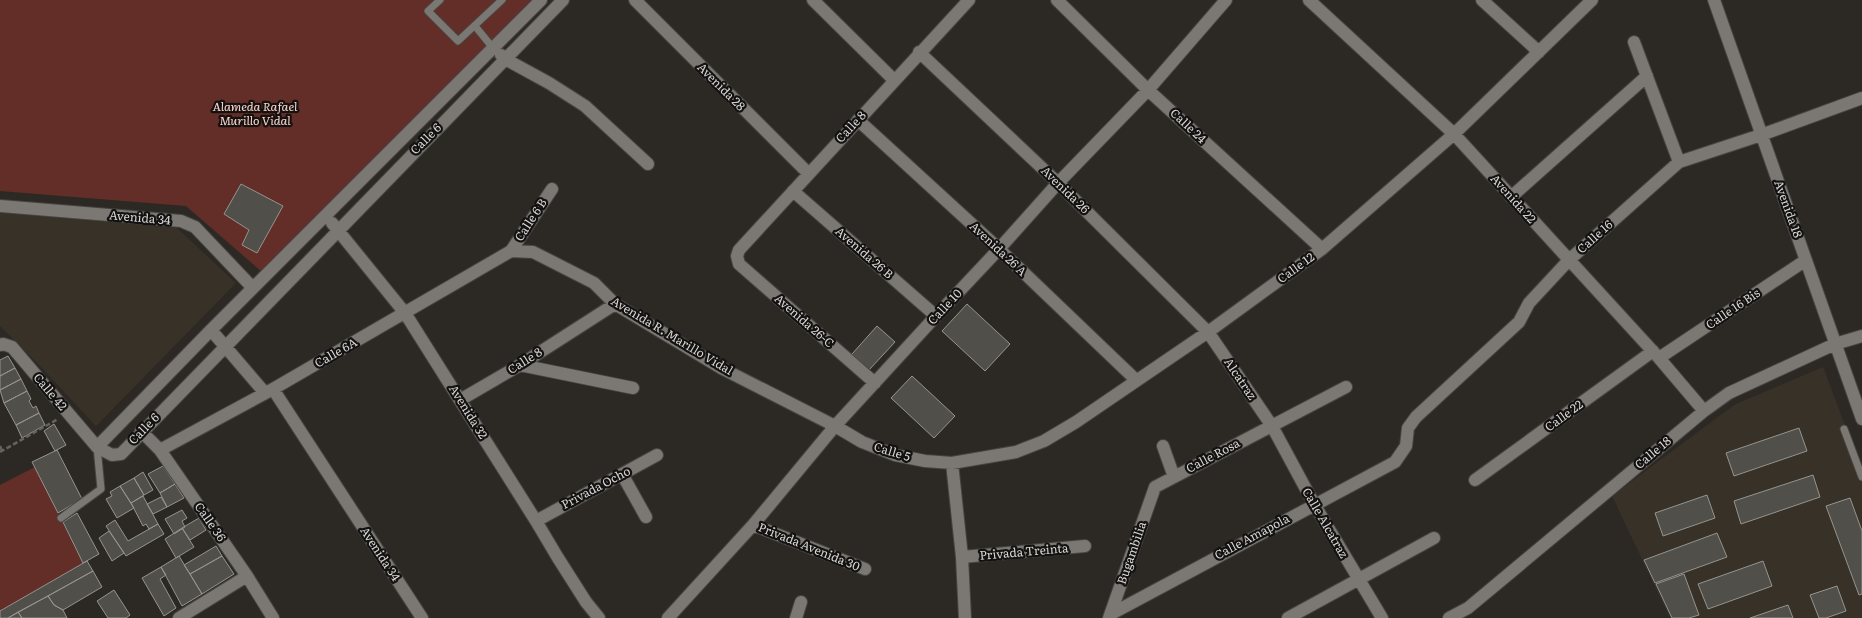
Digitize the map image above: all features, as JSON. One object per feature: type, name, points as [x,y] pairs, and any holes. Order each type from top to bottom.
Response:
[{"type":"street","name":"Calle 6","points":[[541,0],[326,214],[97,447],[112,455],[121,454],[141,431],[226,347],[338,229],[563,0]]},
{"type":"street","name":"Avenida 28","points":[[635,0],[808,174]]},
{"type":"street","points":[[813,0],[894,80]]},
{"type":"street","name":"Calle 8","points":[[736,256],[739,250],[793,190],[969,0]]},
{"type":"street","name":"Calle 24","points":[[1057,0],[1148,90],[1322,249]]},
{"type":"street","name":"Calle 10","points":[[668,618],[753,525],[835,426],[1058,183],[1148,90],[1226,0]]},
{"type":"street","name":"Avenida 22","points":[[1309,0],[1454,134],[1704,410]]},
{"type":"street","points":[[1482,0],[1539,52]]},
{"type":"street","name":"Calle 12","points":[[952,463],[1016,452],[1044,441],[1076,422],[1208,332],[1322,249],[1454,134],[1592,0]]},
{"type":"street","name":"Avenida 18","points":[[1714,0],[1862,419]]},
{"type":"street","points":[[1634,42],[1679,162]]},
{"type":"street","points":[[493,48],[505,59],[549,83],[585,106],[648,164]]},
{"type":"street","name":"Avenida 26","points":[[919,52],[1058,183],[1208,332]]},
{"type":"street","points":[[1511,197],[1647,76]]},
{"type":"street","name":"Calle 16","points":[[1394,462],[1406,446],[1408,428],[1416,417],[1519,322],[1529,303],[1569,260],[1679,162],[1761,135],[1862,98]]},
{"type":"street","name":"Avenida 26 A","points":[[858,120],[999,249],[1136,380]]},
{"type":"street","name":"Calle 6 B","points":[[511,252],[552,188]]},
{"type":"street","name":"Avenida 26 B","points":[[793,190],[936,316]]},
{"type":"street","name":"Avenida 34","points":[[0,206],[181,221],[195,227],[253,288]]},
{"type":"street","name":"Avenida 32","points":[[326,214],[405,313],[586,602],[599,618]]},
{"type":"street","name":"Avenida R. Marillo Vidal","points":[[511,252],[533,252],[594,283],[615,304],[723,369],[835,426]]},
{"type":"street","name":"Calle 6A","points":[[160,450],[269,391],[511,252]]},
{"type":"street","name":"Avenida 26-C","points":[[736,256],[739,264],[875,383]]},
{"type":"street","name":"Calle 16 Bis","points":[[1656,355],[1806,260]]},
{"type":"street","name":"Calle 8","points":[[460,400],[520,365],[615,304]]},
{"type":"street","name":"Avenida 34","points":[[211,330],[269,391],[422,618]]},
{"type":"street","name":"Alcatraz","points":[[1208,332],[1272,426]]},
{"type":"street","name":"Calle 18","points":[[1449,618],[1470,613],[1704,410],[1729,393],[1835,344],[1862,336]]},
{"type":"street","name":"Calle 42","points":[[0,345],[12,347],[97,447]]},
{"type":"street","name":"Calle 22","points":[[1475,480],[1656,355]]},
{"type":"street","points":[[520,365],[633,388]]},
{"type":"street","name":"Calle Rosa","points":[[1155,487],[1346,387]]},
{"type":"street","name":"Calle 5","points":[[835,426],[862,442],[895,455],[925,461],[952,463]]},
{"type":"street","name":"Calle Alcatraz","points":[[1272,426],[1314,504],[1382,618]]},
{"type":"street","name":"Calle 36","points":[[141,431],[160,450],[247,576],[273,618]]},
{"type":"street","points":[[1163,446],[1174,477]]},
{"type":"street","name":"Privada Ocho","points":[[536,520],[657,455]]},
{"type":"street","name":"Calle Amapola","points":[[1110,616],[1394,462]]},
{"type":"street","name":"Privada Treinta","points":[[952,463],[962,557],[965,618]]},
{"type":"street","points":[[622,474],[646,517]]},
{"type":"street","name":"Bugambilia","points":[[1110,616],[1155,487]]},
{"type":"street","name":"Privada Avenida 30","points":[[753,525],[865,569]]},
{"type":"street","points":[[1288,618],[1434,538]]},
{"type":"street","name":"Privada Treinta","points":[[962,557],[1085,546]]},
{"type":"street","points":[[179,618],[247,576]]},
{"type":"street","points":[[796,618],[801,602]]},
{"type":"lane","points":[[440,0],[428,11],[458,41],[502,0]]},
{"type":"lane","points":[[475,26],[493,48]]},
{"type":"lane","points":[[1844,429],[1862,477]]},
{"type":"lane","points":[[60,518],[101,489],[97,447]]},
{"type":"path","points":[[0,446],[1,452],[68,413]]},
{"type":"shaded area","points":[[0,213],[177,228],[236,283],[96,426],[0,326]]},
{"type":"shaded area","points":[[1823,367],[1862,470],[1862,618],[1670,618],[1612,496],[1734,405]]},
{"type":"green space","name":"Alameda Rafael Murillo Vidal","points":[[0,0],[534,0],[261,271],[186,206],[0,191]]},
{"type":"green space","points":[[35,467],[83,563],[0,611],[0,485]]},
{"type":"building","points":[[241,184],[283,206],[257,253],[242,245],[249,230],[224,214]]},
{"type":"building","points":[[967,304],[1010,344],[985,371],[942,331]]},
{"type":"building","points":[[877,326],[895,342],[869,370],[852,354]]},
{"type":"building","points":[[8,356],[15,368],[0,376],[0,360]]},
{"type":"building","points":[[15,368],[21,379],[0,390],[0,376]]},
{"type":"building","points":[[912,376],[955,416],[934,438],[891,398]]},
{"type":"building","points":[[21,379],[27,391],[4,403],[0,390]]},
{"type":"building","points":[[27,391],[31,399],[29,401],[33,408],[36,406],[39,413],[16,425],[4,403]]},
{"type":"building","points":[[39,413],[45,425],[22,438],[16,425]]},
{"type":"building","points":[[54,424],[66,445],[55,451],[44,431]]},
{"type":"building","points":[[1799,428],[1807,451],[1734,476],[1726,453]]},
{"type":"building","points":[[57,450],[82,499],[58,513],[32,462]]},
{"type":"building","points":[[163,466],[175,484],[160,493],[148,474]]},
{"type":"building","points":[[143,472],[153,490],[144,495],[134,478]]},
{"type":"building","points":[[1813,475],[1820,497],[1741,524],[1734,501]]},
{"type":"building","points":[[134,478],[144,495],[131,503],[120,486]]},
{"type":"building","points":[[175,484],[184,498],[167,507],[160,493]]},
{"type":"building","points":[[120,486],[134,508],[117,518],[106,499],[112,496],[110,492]]},
{"type":"building","points":[[1707,495],[1715,518],[1663,536],[1655,513]]},
{"type":"building","points":[[143,496],[158,524],[149,529],[146,524],[143,526],[131,503]]},
{"type":"building","points":[[161,497],[167,507],[153,514],[147,504]]},
{"type":"building","points":[[1850,498],[1862,531],[1862,594],[1859,595],[1826,506]]},
{"type":"building","points":[[182,510],[187,518],[182,521],[185,527],[174,534],[165,519]]},
{"type":"building","points":[[77,513],[99,554],[83,563],[63,522]]},
{"type":"building","points":[[199,518],[206,530],[190,540],[182,528]]},
{"type":"building","points":[[115,520],[128,541],[158,524],[164,534],[126,556],[106,526]]},
{"type":"building","points":[[182,528],[194,547],[176,558],[165,539]]},
{"type":"building","points":[[109,531],[124,553],[112,561],[99,538]]},
{"type":"building","points":[[1717,533],[1727,557],[1655,583],[1644,560]]},
{"type":"building","points":[[216,546],[222,556],[190,574],[184,565]]},
{"type":"building","points":[[179,556],[202,594],[182,606],[161,567]]},
{"type":"building","points":[[222,556],[234,574],[202,594],[190,574]]},
{"type":"building","points":[[87,561],[93,571],[8,618],[0,618],[0,611]]},
{"type":"building","points":[[1763,561],[1772,586],[1708,609],[1698,584]]},
{"type":"building","points":[[161,567],[166,575],[160,579],[176,608],[164,616],[142,578]]},
{"type":"building","points":[[93,571],[102,587],[63,610],[54,605],[48,596]]},
{"type":"building","points":[[1684,574],[1699,615],[1689,618],[1672,618],[1656,584]]},
{"type":"building","points":[[1837,586],[1846,611],[1826,618],[1819,618],[1810,595]]},
{"type":"building","points":[[114,590],[130,615],[126,618],[108,618],[97,601]]},
{"type":"building","points":[[48,596],[54,605],[63,610],[67,618],[22,618],[18,612]]},
{"type":"building","points":[[1788,605],[1793,618],[1750,618]]},
{"type":"building","points":[[18,612],[22,618],[8,618]]}]
